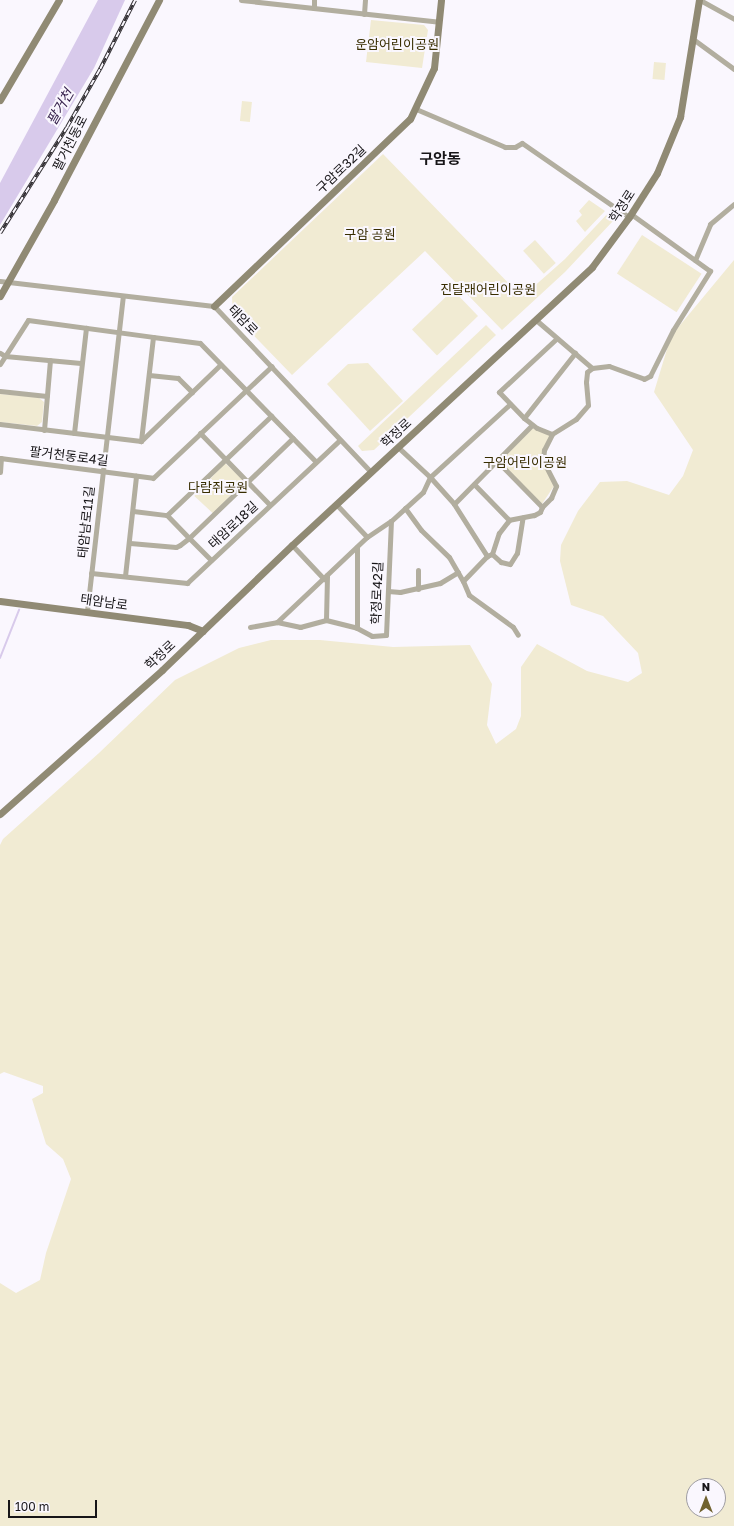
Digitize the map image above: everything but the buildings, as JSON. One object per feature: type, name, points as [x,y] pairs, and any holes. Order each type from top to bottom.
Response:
[{"type":"main road","points":[[0,100],[59,0]]},
{"type":"main road","name":"팔거천동로","points":[[0,296],[9,282],[159,0]]},
{"type":"main road","name":"구암로32길","points":[[214,306],[410,119],[434,68],[441,0]]},
{"type":"main road","name":"학정로","points":[[0,814],[203,631],[292,545],[592,267],[630,216],[657,173],[680,117],[699,0]]},
{"type":"main road","name":"태암남로","points":[[0,601],[188,625],[203,631]]},
{"type":"street","points":[[241,0],[439,22]]},
{"type":"street","points":[[314,0],[314,8]]},
{"type":"street","points":[[364,14],[365,0]]},
{"type":"street","points":[[699,0],[734,19]]},
{"type":"street","points":[[693,39],[734,68]]},
{"type":"street","points":[[416,109],[505,146],[515,147],[522,143],[710,271],[673,330],[650,376],[644,379],[609,366],[592,368],[587,372],[586,382],[588,405],[576,419],[552,434],[544,450],[543,461],[556,486],[550,498],[542,506],[540,512],[508,520],[499,533],[490,555],[463,581]]},
{"type":"street","points":[[695,260],[710,224],[734,204]]},
{"type":"street","name":"태암로","points":[[0,281],[214,306],[371,472]]},
{"type":"street","name":"태암남로11길","points":[[87,611],[123,296]]},
{"type":"street","points":[[0,364],[28,320],[200,343],[220,366],[316,462]]},
{"type":"street","points":[[536,320],[592,368]]},
{"type":"street","points":[[74,433],[86,328]]},
{"type":"street","points":[[141,441],[153,337]]},
{"type":"street","points":[[552,434],[532,425],[499,392],[556,338]]},
{"type":"street","points":[[0,353],[6,356],[81,363]]},
{"type":"street","points":[[524,418],[575,353]]},
{"type":"street","points":[[44,430],[50,360]]},
{"type":"street","points":[[141,441],[220,366]]},
{"type":"street","name":"팔거천동로4길","points":[[1,458],[153,478],[272,366]]},
{"type":"street","points":[[149,375],[178,378],[192,392]]},
{"type":"street","points":[[0,391],[46,396]]},
{"type":"street","name":"학정로42길","points":[[277,622],[367,537],[390,521],[423,492],[430,477],[510,404]]},
{"type":"street","points":[[168,515],[271,416]]},
{"type":"street","points":[[0,424],[141,441]]},
{"type":"street","points":[[454,504],[498,462],[532,425]]},
{"type":"street","points":[[200,433],[247,481]]},
{"type":"street","name":"태암로18길","points":[[130,543],[176,547],[189,538],[293,438]]},
{"type":"street","name":"태암로18길","points":[[91,573],[187,583],[340,440]]},
{"type":"street","points":[[398,448],[430,477],[454,504],[490,555],[501,562],[510,564],[517,553],[523,517]]},
{"type":"street","points":[[0,472],[1,458]]},
{"type":"street","points":[[498,462],[542,506]]},
{"type":"street","points":[[125,576],[130,543],[136,476]]},
{"type":"street","name":"태암로18길","points":[[247,481],[270,505]]},
{"type":"street","points":[[474,484],[508,520]]},
{"type":"street","points":[[336,504],[367,537]]},
{"type":"street","points":[[405,508],[421,530],[449,557],[463,581],[469,595],[513,627],[518,635]]},
{"type":"street","points":[[133,511],[168,515],[189,538]]},
{"type":"street","name":"학정로42길","points":[[277,622],[300,627],[326,620],[357,628],[372,636],[386,635],[390,521]]},
{"type":"street","name":"태암로18길","points":[[189,538],[211,560]]},
{"type":"street","points":[[292,545],[326,577],[326,620]]},
{"type":"street","name":"학정로42길","points":[[357,547],[357,628]]},
{"type":"street","points":[[418,570],[418,589]]},
{"type":"street","points":[[388,591],[418,589],[440,583],[458,572]]},
{"type":"street","points":[[250,627],[277,622]]},
{"type":"green space","name":"운암어린이공원","points":[[371,20],[424,25],[428,30],[422,68],[366,62]]},
{"type":"green space","points":[[654,62],[666,63],[664,80],[653,79]]},
{"type":"green space","points":[[242,101],[252,102],[250,122],[240,121]]},
{"type":"green space","name":"구암 공원","points":[[383,154],[522,297],[565,259],[609,212],[613,221],[565,272],[502,330],[425,251],[292,375],[233,314],[232,297]]},
{"type":"green space","points":[[589,200],[605,211],[585,232],[576,221],[582,215],[579,211]]},
{"type":"green space","points":[[642,235],[702,274],[676,312],[617,274]]},
{"type":"green space","points":[[535,240],[556,263],[544,274],[523,251]]},
{"type":"green space","points":[[734,260],[734,1526],[0,1526],[0,1283],[16,1293],[40,1280],[46,1253],[71,1179],[63,1159],[46,1144],[32,1099],[43,1093],[43,1086],[4,1072],[0,1074],[0,845],[3,839],[99,753],[175,680],[239,648],[271,640],[320,640],[393,647],[470,645],[492,684],[487,725],[496,744],[516,729],[521,716],[521,667],[537,644],[587,671],[628,682],[642,673],[638,653],[603,616],[571,605],[560,561],[561,545],[578,511],[600,482],[627,481],[669,495],[683,476],[693,450],[654,392],[671,336]]},
{"type":"green space","points":[[453,290],[478,316],[437,355],[412,330]]},
{"type":"green space","points":[[486,325],[496,335],[374,450],[362,451],[358,446]]},
{"type":"green space","points":[[368,363],[403,401],[370,431],[327,384],[348,364]]},
{"type":"green space","points":[[0,394],[38,397],[44,402],[42,422],[37,426],[0,422]]},
{"type":"green space","name":"구암어린이공원","points":[[532,428],[551,435],[543,461],[554,486],[542,504],[500,462]]},
{"type":"green space","name":"다람쥐공원","points":[[225,463],[244,481],[213,514],[194,496]]},
{"type":"water","name":"팔거천","points":[[98,0],[125,0],[94,68],[0,225],[0,183]]},
{"type":"waterway","points":[[0,658],[19,610]]},
{"type":"railway","points":[[0,233],[67,127],[100,69],[135,0]]},
{"type":"district","name":"구암동","points":[[440,159]]},
{"type":"park label","name":"진달래어린이공원","points":[[488,289]]}]
